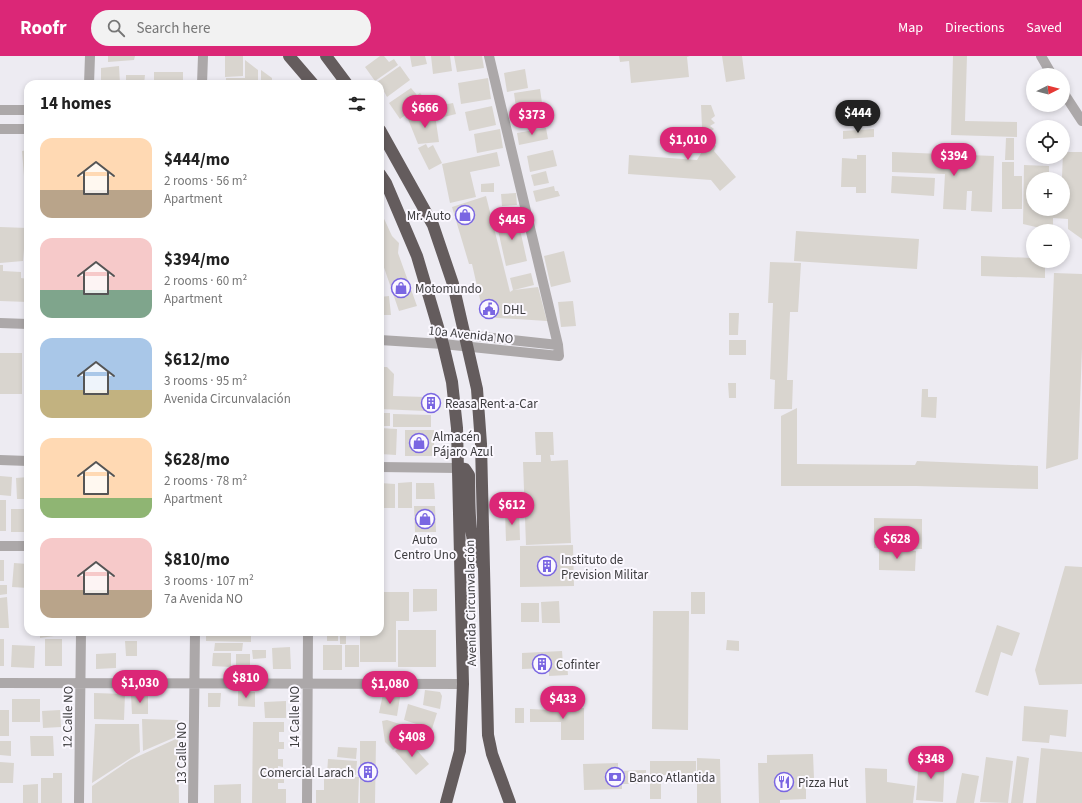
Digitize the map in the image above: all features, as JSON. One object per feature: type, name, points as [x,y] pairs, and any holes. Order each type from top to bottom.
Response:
[{"type":"highway","points":[[289,56],[310,80]]},
{"type":"highway","points":[[326,56],[344,80]]},
{"type":"highway","name":"Avenida Circunvalación","points":[[384,138],[433,225],[453,284],[477,389],[484,568],[488,735],[492,754],[510,803]]},
{"type":"highway","name":"Avenida Circunvalación","points":[[384,180],[418,256],[443,344],[452,382],[457,428],[463,684],[460,751],[446,803]]},
{"type":"highway","points":[[458,468],[465,469],[469,475],[471,534],[474,547],[484,568]]},
{"type":"street","points":[[89,80],[90,56]]},
{"type":"street","points":[[202,80],[203,56]]},
{"type":"street","points":[[489,56],[558,345]]},
{"type":"street","points":[[1040,56],[1048,68]]},
{"type":"street","points":[[1070,103],[1082,121]]},
{"type":"street","points":[[0,110],[24,110]]},
{"type":"street","points":[[0,129],[24,129]]},
{"type":"street","points":[[0,323],[24,324]]},
{"type":"street","name":"10a Avenida NO","points":[[384,340],[443,344],[559,356],[558,345],[465,335]]},
{"type":"street","points":[[0,460],[24,460]]},
{"type":"street","points":[[384,466],[458,468]]},
{"type":"street","points":[[0,546],[24,546]]},
{"type":"street","name":"12 Calle NO","points":[[79,803],[81,636]]},
{"type":"street","name":"13 Calle NO","points":[[193,803],[195,636]]},
{"type":"street","name":"14 Calle NO","points":[[307,803],[308,636]]},
{"type":"street","points":[[0,683],[463,684]]},
{"type":"building","points":[[108,56],[135,56],[134,60],[108,62]]},
{"type":"building","points":[[225,56],[243,56],[243,76],[225,77]]},
{"type":"building","points":[[380,56],[384,56],[389,62],[394,59],[398,65],[376,80],[374,80],[365,67]]},
{"type":"building","points":[[410,56],[425,56],[427,64],[412,67]]},
{"type":"building","points":[[431,56],[450,56],[452,71],[433,74]]},
{"type":"building","points":[[454,56],[482,56],[484,68],[457,72]]},
{"type":"building","points":[[619,56],[690,56],[687,57],[689,77],[631,83],[629,61],[620,62]]},
{"type":"building","points":[[722,56],[742,56],[745,79],[726,82]]},
{"type":"building","points":[[953,56],[967,56],[965,121],[1017,122],[1017,137],[951,135]]},
{"type":"building","points":[[245,60],[258,70],[258,80],[226,80],[226,78],[245,78]]},
{"type":"building","points":[[119,66],[120,80],[101,80],[101,68]]},
{"type":"building","points":[[400,66],[410,80],[387,97],[384,91],[384,80],[380,80]]},
{"type":"building","points":[[525,69],[528,88],[507,92],[504,73]]},
{"type":"building","points":[[261,70],[272,78],[272,80],[261,80]]},
{"type":"building","points":[[154,72],[183,72],[183,80],[154,80]]},
{"type":"building","points":[[126,75],[145,75],[144,80],[126,80]]},
{"type":"building","points":[[488,78],[491,99],[461,104],[458,83]]},
{"type":"building","points":[[411,88],[417,95],[420,93],[426,100],[400,119],[389,103]]},
{"type":"building","points":[[540,89],[543,110],[517,115],[514,93]]},
{"type":"building","points":[[453,103],[456,114],[440,118],[437,106]]},
{"type":"building","points":[[701,105],[711,105],[715,116],[711,119],[715,123],[710,126],[714,129],[710,132],[713,136],[710,140],[716,146],[714,151],[736,177],[720,191],[711,180],[628,174],[629,155],[697,160],[703,150]]},
{"type":"building","points":[[492,106],[496,125],[469,131],[465,112]]},
{"type":"building","points":[[435,115],[439,142],[418,144],[408,119]]},
{"type":"building","points":[[546,128],[548,139],[519,145],[517,133]]},
{"type":"building","points":[[500,129],[503,148],[477,153],[474,134]]},
{"type":"building","points":[[874,129],[874,137],[843,139],[843,131]]},
{"type":"building","points":[[1006,138],[1014,138],[1014,160],[1005,160]]},
{"type":"building","points":[[426,144],[428,148],[433,145],[442,163],[429,170],[418,148]]},
{"type":"building","points":[[553,150],[557,166],[530,172],[527,156]]},
{"type":"building","points":[[22,151],[24,151],[24,176]]},
{"type":"building","points":[[497,152],[500,166],[470,172],[476,197],[450,203],[442,164]]},
{"type":"building","points":[[892,152],[994,156],[992,212],[971,211],[972,191],[967,191],[966,210],[943,209],[945,174],[892,172]]},
{"type":"building","points":[[1070,152],[1082,152],[1082,239],[1070,230],[1068,219],[1053,218],[1053,224],[1023,224],[1024,165],[1049,166],[1049,172],[1026,172],[1026,216],[1070,216],[1070,172],[1062,172],[1063,164],[1070,164]]},
{"type":"building","points":[[857,155],[866,155],[866,193],[856,193],[856,187],[841,187],[842,158],[857,159]]},
{"type":"building","points":[[1002,162],[1014,162],[1014,176],[1022,176],[1022,209],[1002,209]]},
{"type":"building","points":[[546,171],[549,183],[534,186],[531,175]]},
{"type":"building","points":[[892,176],[935,178],[934,196],[891,193]]},
{"type":"building","points":[[494,183],[494,192],[481,192],[481,184]]},
{"type":"building","points":[[554,186],[555,191],[558,191],[560,196],[536,202],[533,191]]},
{"type":"building","points":[[516,193],[517,205],[502,206],[501,194]]},
{"type":"building","points":[[486,196],[510,292],[513,290],[510,278],[531,273],[534,285],[514,290],[538,287],[547,321],[484,317],[472,264],[469,264],[452,207]]},
{"type":"building","points":[[517,216],[527,261],[506,266],[496,221]]},
{"type":"building","points":[[384,219],[392,236],[399,243],[398,253],[417,306],[399,311],[384,268]]},
{"type":"building","points":[[0,227],[24,228],[23,261],[0,263]]},
{"type":"building","points":[[796,231],[919,239],[917,269],[794,261]]},
{"type":"building","points":[[564,251],[571,282],[551,287],[544,256]]},
{"type":"building","points":[[981,256],[1026,258],[1026,268],[1045,268],[1045,278],[981,276]]},
{"type":"building","points":[[770,262],[801,263],[798,312],[790,312],[787,380],[793,380],[792,409],[774,409],[775,380],[770,379],[773,303],[768,303]]},
{"type":"building","points":[[0,265],[3,265],[3,271],[21,272],[21,278],[24,278],[24,302],[0,301]]},
{"type":"building","points":[[1054,273],[1082,274],[1082,348],[1078,459],[1046,469]]},
{"type":"building","points":[[389,296],[391,315],[384,315],[384,297]]},
{"type":"building","points":[[573,301],[576,326],[561,327],[558,302]]},
{"type":"building","points":[[729,313],[739,313],[738,335],[729,335]]},
{"type":"building","points":[[729,340],[746,340],[746,355],[729,355]]},
{"type":"building","points":[[0,353],[22,353],[22,394],[0,394]]},
{"type":"building","points":[[384,367],[387,367],[394,374],[393,396],[426,397],[425,411],[384,409]]},
{"type":"building","points":[[728,383],[736,383],[736,398],[729,398]]},
{"type":"building","points":[[922,389],[928,389],[928,397],[937,397],[936,418],[921,417]]},
{"type":"building","name":"Reasa Rent-a-Car","points":[[429,394],[435,394],[435,406],[429,406],[427,400]]},
{"type":"building","points":[[797,408],[797,464],[915,465],[917,461],[1038,466],[1038,489],[916,486],[781,486],[781,416]]},
{"type":"building","points":[[384,413],[390,413],[390,426],[384,426]]},
{"type":"building","points":[[393,414],[431,415],[431,427],[393,427]]},
{"type":"building","points":[[384,428],[397,429],[396,455],[384,454]]},
{"type":"building","name":"Almacén Pájaro Azul","points":[[405,430],[434,430],[434,456],[405,456]]},
{"type":"building","points":[[535,432],[553,432],[554,455],[550,455],[551,461],[568,460],[571,543],[526,545],[523,462],[541,462],[541,455],[536,455]]},
{"type":"building","points":[[0,476],[12,477],[11,496],[0,495]]},
{"type":"building","points":[[24,477],[24,499],[17,499],[16,478]]},
{"type":"building","points":[[412,482],[412,508],[398,508],[398,483]]},
{"type":"building","points":[[384,483],[395,484],[395,508],[384,508]]},
{"type":"building","points":[[416,483],[434,483],[435,499],[416,499]]},
{"type":"building","points":[[0,500],[6,500],[6,531],[0,531]]},
{"type":"building","name":"Auto Centro Uno","points":[[414,506],[435,506],[436,532],[415,532]]},
{"type":"building","points":[[11,509],[24,509],[24,532],[11,532]]},
{"type":"building","points":[[519,511],[520,540],[506,541],[505,512]]},
{"type":"building","points":[[874,518],[922,519],[922,549],[874,548]]},
{"type":"building","name":"Instituto de Prevision Militar","points":[[573,545],[574,586],[520,587],[520,546]]},
{"type":"building","points":[[879,550],[916,551],[915,571],[879,570]]},
{"type":"building","points":[[0,560],[4,560],[4,581],[0,581]]},
{"type":"building","points":[[14,563],[24,564],[24,588],[12,587]]},
{"type":"building","points":[[1065,566],[1082,567],[1082,684],[1039,685],[1035,670]]},
{"type":"building","points":[[0,585],[7,585],[7,594],[0,595]]},
{"type":"building","points":[[413,589],[437,589],[437,611],[413,612]]},
{"type":"building","points":[[384,592],[409,592],[409,621],[396,621],[396,662],[360,662],[360,636],[384,636]]},
{"type":"building","points":[[691,592],[705,592],[705,614],[691,614]]},
{"type":"building","points":[[7,597],[9,628],[0,628],[0,598]]},
{"type":"building","points":[[559,601],[560,623],[542,623],[541,602]]},
{"type":"building","points":[[521,603],[539,603],[539,622],[521,622]]},
{"type":"building","points":[[653,611],[689,611],[688,730],[652,729]]},
{"type":"building","points":[[997,625],[1020,633],[1012,656],[1001,652],[988,696],[975,692]]},
{"type":"building","points":[[398,630],[436,630],[436,667],[398,667]]},
{"type":"building","points":[[40,636],[54,636],[40,638]]},
{"type":"building","points":[[206,636],[251,636],[251,642],[206,641]]},
{"type":"building","points":[[327,636],[338,636],[338,641],[327,641]]},
{"type":"building","points":[[340,636],[346,636],[346,644],[340,644]]},
{"type":"building","points":[[0,639],[4,639],[4,666],[0,666]]},
{"type":"building","points":[[45,639],[62,639],[62,666],[45,666]]},
{"type":"building","points":[[727,640],[739,641],[739,651],[726,650]]},
{"type":"building","points":[[125,641],[137,641],[137,656],[126,656]]},
{"type":"building","points":[[215,643],[243,643],[242,651],[214,651]]},
{"type":"building","points":[[12,645],[35,646],[34,668],[11,667]]},
{"type":"building","points":[[323,645],[342,645],[342,670],[323,670]]},
{"type":"building","points":[[345,645],[359,645],[359,667],[345,667]]},
{"type":"building","points":[[290,647],[291,669],[273,669],[272,648]]},
{"type":"building","points":[[252,650],[266,650],[266,658],[253,659]]},
{"type":"building","name":"Cofinter","points":[[562,651],[563,664],[567,664],[568,675],[549,676],[549,668],[522,669],[522,653]]},
{"type":"building","points":[[116,653],[116,668],[96,669],[96,654]]},
{"type":"building","points":[[213,653],[231,653],[231,667],[212,666]]},
{"type":"building","points":[[236,654],[250,654],[250,669],[236,668]]},
{"type":"building","points":[[425,690],[440,692],[442,696],[440,709],[423,705]]},
{"type":"building","points":[[238,691],[255,692],[255,707],[238,706]]},
{"type":"building","points":[[94,693],[125,694],[124,720],[94,719]]},
{"type":"building","points":[[208,693],[221,693],[220,707],[208,707]]},
{"type":"building","points":[[383,694],[400,697],[397,716],[379,713]]},
{"type":"building","points":[[131,695],[148,695],[148,714],[132,714]]},
{"type":"building","points":[[12,699],[40,699],[40,722],[12,722]]},
{"type":"building","points":[[550,699],[559,699],[559,707],[584,708],[584,740],[561,740],[561,722],[530,722],[530,709],[550,710]]},
{"type":"building","points":[[286,701],[286,718],[265,718],[264,702]]},
{"type":"building","points":[[408,704],[437,713],[432,729],[404,720]]},
{"type":"building","points":[[1024,706],[1068,710],[1066,737],[1050,735],[1049,743],[1022,741]]},
{"type":"building","points":[[515,708],[524,708],[524,723],[515,723]]},
{"type":"building","points":[[0,710],[9,710],[9,736],[0,736]]},
{"type":"building","points":[[60,710],[61,727],[43,728],[42,711]]},
{"type":"building","points":[[142,719],[178,720],[178,736],[143,751]]},
{"type":"building","points":[[387,720],[403,725],[412,735],[393,750],[385,742],[382,721]]},
{"type":"building","points":[[253,722],[284,722],[284,732],[279,732],[279,742],[284,742],[284,749],[278,749],[278,759],[283,759],[283,767],[278,766],[278,776],[284,776],[284,783],[278,783],[278,789],[286,789],[286,803],[252,803]]},
{"type":"building","points":[[95,724],[139,724],[140,752],[92,783]]},
{"type":"building","points":[[30,736],[53,736],[54,756],[31,756]]},
{"type":"building","points":[[178,738],[179,803],[92,803],[92,786],[130,760]]},
{"type":"building","points":[[408,740],[429,764],[416,775],[395,751]]},
{"type":"building","points":[[0,741],[11,741],[11,756],[0,755]]},
{"type":"building","name":"Comercial Larach","points":[[360,741],[376,741],[375,803],[360,803]]},
{"type":"building","points":[[338,747],[357,748],[356,759],[337,757]]},
{"type":"building","points":[[1041,748],[1082,752],[1082,803],[1036,803]]},
{"type":"building","name":"Pizza Hut","points":[[813,754],[814,778],[806,787],[806,799],[780,800],[780,803],[759,803],[758,763],[767,763],[767,755]]},
{"type":"building","points":[[1017,756],[1029,758],[1023,803],[1011,803]]},
{"type":"building","points":[[986,757],[1013,761],[1008,803],[980,802]]},
{"type":"building","points":[[697,758],[720,759],[721,803],[697,803]]},
{"type":"building","points":[[328,759],[357,761],[356,775],[327,774]]},
{"type":"building","points":[[919,759],[945,760],[943,802],[916,800]]},
{"type":"building","points":[[650,761],[696,761],[696,775],[661,775],[661,799],[650,799]]},
{"type":"building","points":[[0,762],[14,763],[13,783],[0,783]]},
{"type":"building","name":"Banco Atlantida","points":[[618,763],[618,771],[646,770],[646,784],[622,784],[622,789],[584,790],[583,764]]},
{"type":"building","points":[[865,768],[887,769],[887,782],[915,786],[913,803],[866,803]]},
{"type":"building","points":[[53,773],[62,773],[62,803],[41,803],[41,778],[53,778]]},
{"type":"building","points":[[962,773],[979,776],[974,803],[956,803]]},
{"type":"building","points":[[324,776],[359,777],[358,803],[316,803],[316,790],[324,790]]},
{"type":"building","points":[[38,784],[38,803],[23,803],[23,785]]},
{"type":"building","points":[[241,784],[241,803],[214,803],[214,785]]},
{"type":"place","name":"Mr. Auto","points":[[465,215]]},
{"type":"place","name":"Motomundo","points":[[401,288]]},
{"type":"place","name":"DHL","points":[[489,309]]},
{"type":"place","name":"Reasa Rent-a-Car","points":[[431,403]]},
{"type":"place","name":"Almacén Pájaro Azul","points":[[419,443]]},
{"type":"place","name":"Auto Centro Uno","points":[[425,519]]},
{"type":"place","name":"Instituto de Prevision Militar","points":[[547,566]]},
{"type":"place","name":"Cofinter","points":[[542,664]]},
{"type":"place","name":"Comercial Larach","points":[[368,772]]},
{"type":"place","name":"Banco Atlantida","points":[[615,777]]},
{"type":"place","name":"Pizza Hut","points":[[784,782]]}]
